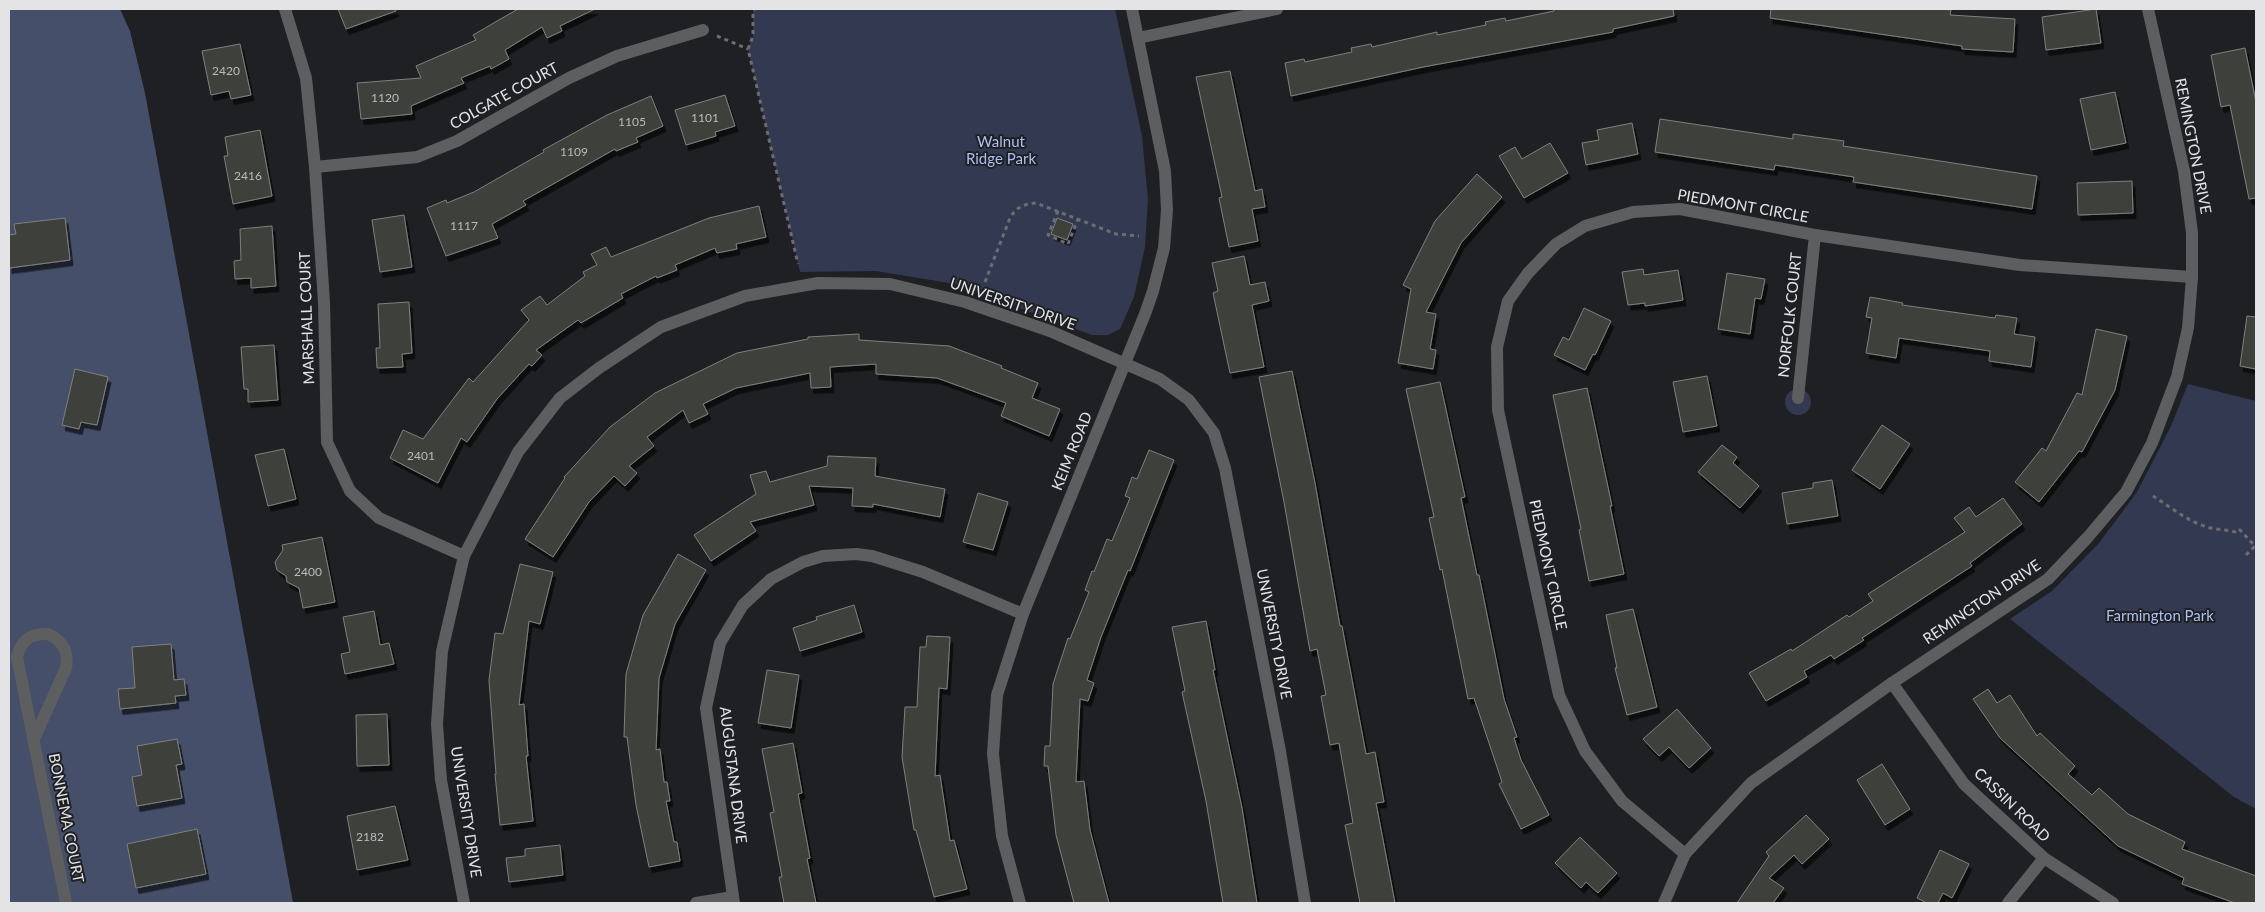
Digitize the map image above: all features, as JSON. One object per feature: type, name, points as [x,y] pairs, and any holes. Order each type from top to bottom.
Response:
[{"type":"street","name":"MARSHALL COURT","points":[[285,9],[306,78],[315,167],[324,302],[327,442],[350,491],[379,518],[464,556]]},
{"type":"street","name":"KEIM ROAD","points":[[1020,903],[1002,836],[994,754],[997,695],[1023,614],[1154,291],[1164,248],[1167,210],[1165,171],[1132,9]]},
{"type":"street","points":[[1138,38],[1277,9]]},
{"type":"street","name":"REMINGTON DRIVE","points":[[1664,903],[1686,854],[1751,783],[1892,683],[2048,579],[2088,537],[2126,492],[2152,443],[2177,377],[2188,328],[2192,277],[2192,233],[2184,172],[2148,9]]},
{"type":"street","name":"COLGATE COURT","points":[[315,167],[416,157],[457,141],[569,78],[617,56],[703,30]]},
{"type":"street","name":"PIEDMONT CIRCLE","points":[[1686,854],[1622,801],[1585,751],[1560,695],[1498,410],[1497,347],[1508,301],[1528,273],[1556,244],[1585,226],[1633,212],[1680,209],[1814,235],[2020,265],[2192,277]]},
{"type":"street","name":"NORFOLK COURT","points":[[1798,398],[1814,235]]},
{"type":"street","name":"UNIVERSITY DRIVE","points":[[464,903],[441,780],[437,724],[442,651],[464,556],[518,452],[560,398],[599,368],[661,327],[745,296],[818,283],[890,284],[965,302],[1050,331],[1160,379],[1189,400],[1214,433],[1225,468],[1280,751],[1306,903]]},
{"type":"street","name":"AUGUSTANA DRIVE","points":[[733,900],[706,708],[720,643],[743,605],[771,579],[795,565],[823,556],[856,554],[872,556],[923,572],[1023,614]]},
{"type":"street","name":"BONNEMA COURT","points":[[34,739],[66,668],[67,659],[62,643],[48,634],[31,636],[24,641],[17,656],[66,903]]},
{"type":"street","name":"CASSIN ROAD","points":[[1892,683],[1964,784],[2044,858],[2113,903]]},
{"type":"street","points":[[2008,903],[2044,858]]},
{"type":"street","points":[[696,903],[733,900]]},
{"type":"path","points":[[756,9],[753,9],[753,36],[748,49],[798,264]]},
{"type":"path","points":[[703,30],[748,49]]},
{"type":"path","points":[[985,282],[1014,210],[1023,205],[1036,203],[1116,234],[1139,236]]},
{"type":"path","points":[[1058,211],[1048,235],[1068,244],[1078,219]]},
{"type":"path","points":[[2153,496],[2192,521],[2206,527],[2223,528],[2235,532],[2239,529],[2255,546],[2245,556]]},
{"type":"green space","name":"Walnut Ridge Park","points":[[753,9],[1115,9],[1142,136],[1148,200],[1145,247],[1134,297],[1120,329],[1108,335],[1092,335],[955,284],[876,271],[800,272],[748,49],[753,36]]},
{"type":"green space","name":"Farmington Park","points":[[2188,384],[2256,401],[2256,809],[2234,797],[2010,619],[2052,591],[2099,543],[2137,492],[2171,426]]},
{"type":"green space","points":[[1798,389],[1807,393],[1811,402],[1807,411],[1798,415],[1789,411],[1785,402],[1789,393]]},
{"type":"shaded area","points":[[9,9],[120,9],[130,31],[145,93],[293,903],[9,903]]},
{"type":"building","points":[[338,9],[395,9],[396,11],[346,29]]},
{"type":"building","points":[[518,9],[595,9],[560,26],[562,31],[547,38],[542,27],[505,50],[509,59],[491,69],[490,66],[461,78],[464,83],[411,106],[412,114],[361,119],[357,83],[421,78],[416,66],[476,40],[473,35]]},
{"type":"building","points":[[1554,9],[1673,9],[1674,16],[1613,29],[1613,32],[1423,67],[1291,96],[1285,63],[1304,59],[1305,62],[1352,52],[1351,48],[1371,44],[1372,47],[1437,32],[1437,35],[1486,25],[1485,22],[1505,18],[1506,21],[1554,11]]},
{"type":"building","points":[[1771,9],[1939,9],[1951,10],[1950,15],[2015,19],[2013,52],[1962,49],[1962,46],[1770,18]]},
{"type":"building","points":[[2096,9],[2101,43],[2046,50],[2042,17]]},
{"type":"building","points":[[240,44],[251,95],[231,99],[229,91],[211,95],[202,51]]},
{"type":"building","points":[[2245,48],[2256,102],[2256,198],[2249,199],[2230,105],[2221,107],[2211,55]]},
{"type":"building","points":[[1230,71],[1255,191],[1262,189],[1265,207],[1252,209],[1258,241],[1229,247],[1219,198],[1222,197],[1196,77]]},
{"type":"building","points":[[2115,92],[2126,143],[2091,150],[2080,99]]},
{"type":"building","points":[[725,95],[735,126],[715,132],[716,136],[686,145],[675,110]]},
{"type":"building","points":[[651,96],[663,126],[636,138],[638,142],[616,151],[615,149],[523,201],[526,205],[492,224],[498,238],[446,256],[427,208],[446,200],[447,203],[474,192],[544,152],[543,150],[607,115]]},
{"type":"building","points":[[1660,119],[1793,139],[1793,134],[1844,141],[1843,146],[2037,176],[2032,209],[1853,182],[1854,177],[1775,165],[1774,170],[1655,152]]},
{"type":"building","points":[[1632,123],[1638,154],[1586,165],[1582,143],[1599,140],[1597,130]]},
{"type":"building","points":[[260,130],[272,196],[233,204],[224,156],[228,156],[225,137]]},
{"type":"building","points":[[1550,143],[1568,173],[1524,198],[1499,156],[1515,147],[1522,159]]},
{"type":"building","points":[[1477,174],[1502,197],[1461,243],[1426,312],[1436,314],[1430,349],[1436,350],[1433,369],[1398,363],[1411,289],[1403,285],[1435,221]]},
{"type":"building","points":[[2132,181],[2133,213],[2078,215],[2077,183]]},
{"type":"building","points":[[759,206],[766,237],[736,244],[737,249],[717,253],[715,248],[675,265],[677,270],[657,278],[656,276],[621,294],[623,298],[581,323],[578,320],[536,350],[542,355],[532,366],[529,364],[497,399],[467,442],[461,438],[438,483],[390,458],[403,430],[423,439],[469,378],[473,382],[529,320],[521,310],[540,296],[547,305],[585,276],[583,272],[597,265],[591,254],[606,247],[611,257],[709,218]]},
{"type":"building","points":[[404,215],[412,267],[380,272],[372,220]]},
{"type":"building","points":[[65,218],[70,260],[9,268],[9,235],[16,234],[14,224]]},
{"type":"building","points":[[1057,218],[1073,224],[1067,240],[1051,234]]},
{"type":"building","points":[[272,226],[276,286],[251,288],[251,278],[235,279],[234,261],[241,260],[240,229]]},
{"type":"building","points":[[1244,256],[1250,285],[1265,282],[1269,301],[1252,305],[1264,367],[1230,373],[1213,293],[1218,291],[1212,263]]},
{"type":"building","points":[[1643,269],[1644,275],[1678,270],[1683,300],[1645,306],[1645,303],[1628,305],[1622,272]]},
{"type":"building","points":[[1727,273],[1765,279],[1761,299],[1755,298],[1750,334],[1718,329]]},
{"type":"building","points":[[1870,297],[1903,303],[1902,305],[1995,318],[1996,315],[2017,318],[2014,334],[2035,337],[2031,367],[1989,361],[1990,351],[1899,338],[1896,358],[1866,353],[1872,318],[1866,317]]},
{"type":"building","points":[[409,302],[412,353],[402,354],[403,367],[377,368],[376,348],[380,348],[378,304]]},
{"type":"building","points":[[1584,308],[1611,321],[1595,355],[1593,354],[1585,370],[1554,355],[1563,337],[1569,340]]},
{"type":"building","points":[[2247,316],[2256,317],[2256,369],[2240,366]]},
{"type":"building","points":[[2096,329],[2127,336],[2115,390],[2082,452],[2079,451],[2039,502],[2015,482],[2042,448],[2046,451],[2077,393],[2082,395]]},
{"type":"building","points":[[859,334],[859,340],[949,346],[1002,366],[1001,368],[1038,383],[1032,398],[1060,409],[1049,436],[1001,416],[1006,403],[937,378],[876,374],[876,364],[830,367],[831,387],[811,388],[810,373],[736,388],[703,404],[708,414],[689,423],[683,410],[647,437],[654,446],[629,466],[637,473],[625,486],[614,476],[589,502],[553,557],[525,539],[564,477],[610,427],[655,393],[737,353],[808,339],[808,337]]},
{"type":"building","points":[[274,345],[278,400],[248,402],[248,389],[244,389],[241,347]]},
{"type":"building","points":[[75,369],[108,377],[97,425],[81,422],[79,429],[62,425]]},
{"type":"building","points":[[1292,371],[1366,754],[1375,752],[1384,802],[1376,803],[1395,903],[1360,903],[1345,825],[1353,823],[1339,743],[1330,745],[1321,696],[1326,695],[1317,649],[1310,651],[1284,502],[1259,377]]},
{"type":"building","points":[[1707,376],[1717,426],[1683,432],[1673,382]]},
{"type":"building","points":[[1440,382],[1465,497],[1461,498],[1504,699],[1517,737],[1514,738],[1521,760],[1549,815],[1521,829],[1499,784],[1502,782],[1474,698],[1468,699],[1442,569],[1440,570],[1429,518],[1434,517],[1406,389]]},
{"type":"building","points":[[1587,388],[1624,574],[1589,581],[1579,530],[1581,529],[1553,395]]},
{"type":"building","points":[[1882,425],[1910,444],[1880,489],[1852,470]]},
{"type":"building","points":[[1722,445],[1737,457],[1733,463],[1759,486],[1740,508],[1698,472]]},
{"type":"building","points":[[284,449],[296,499],[268,506],[255,455]]},
{"type":"building","points":[[1149,450],[1174,460],[1130,571],[1128,570],[1101,637],[1087,680],[1094,683],[1088,701],[1080,699],[1076,782],[1084,781],[1090,830],[1109,903],[1074,903],[1056,835],[1048,766],[1044,766],[1045,746],[1050,746],[1053,684],[1068,638],[1070,639],[1089,592],[1085,590],[1092,571],[1094,572],[1107,539],[1112,541],[1130,498],[1125,496],[1132,477],[1137,479]]},
{"type":"building","points":[[828,456],[876,458],[875,476],[945,489],[940,517],[873,504],[873,507],[852,506],[853,488],[809,486],[814,505],[750,522],[756,531],[711,561],[694,535],[756,494],[750,475],[766,471],[770,482],[827,466]]},
{"type":"building","points":[[1832,480],[1838,516],[1787,524],[1782,493],[1813,488],[1813,483]]},
{"type":"building","points":[[978,493],[1008,502],[993,550],[963,542]]},
{"type":"building","points":[[2003,498],[2022,524],[1970,563],[1972,566],[1862,638],[1864,640],[1834,659],[1831,655],[1804,671],[1807,677],[1766,701],[1749,673],[1791,649],[1792,651],[1847,615],[1849,617],[1873,601],[1868,594],[1965,532],[1954,518],[1969,507],[1976,517]]},
{"type":"building","points":[[322,537],[335,602],[303,608],[299,588],[287,582],[286,576],[277,570],[275,562],[283,550],[282,545]]},
{"type":"building","points":[[678,554],[706,570],[675,624],[659,678],[656,750],[660,749],[664,782],[667,782],[670,801],[666,801],[674,842],[677,842],[680,861],[649,867],[636,805],[627,737],[624,737],[626,674],[643,615]]},
{"type":"building","points":[[520,564],[553,572],[540,624],[529,621],[519,705],[524,704],[528,756],[526,756],[533,821],[500,825],[489,680],[495,633],[503,634]]},
{"type":"building","points":[[854,605],[862,632],[800,651],[793,628],[817,620],[816,617]]},
{"type":"building","points":[[1633,609],[1657,707],[1627,715],[1615,668],[1617,668],[1606,615]]},
{"type":"building","points":[[374,611],[380,645],[389,643],[394,664],[345,674],[341,654],[350,652],[343,617]]},
{"type":"building","points":[[1206,621],[1215,670],[1213,670],[1242,808],[1257,903],[1223,903],[1206,801],[1182,692],[1185,691],[1172,627]]},
{"type":"building","points":[[927,636],[950,637],[947,689],[939,688],[935,776],[940,775],[950,841],[954,840],[967,889],[934,897],[916,830],[914,830],[902,757],[905,707],[917,707],[920,647],[926,647]]},
{"type":"building","points":[[171,644],[174,680],[184,679],[186,695],[175,696],[176,703],[120,709],[118,689],[135,688],[132,647]]},
{"type":"building","points":[[767,670],[799,675],[791,728],[758,723]]},
{"type":"building","points":[[1988,689],[1997,703],[2010,695],[2037,736],[2040,733],[2075,766],[2068,774],[2092,795],[2099,788],[2128,814],[2185,842],[2182,849],[2256,876],[2256,903],[2235,903],[2182,884],[2184,878],[2118,846],[2000,738],[1973,699]]},
{"type":"building","points":[[1677,709],[1711,748],[1689,768],[1669,747],[1659,756],[1643,739]]},
{"type":"building","points":[[387,714],[389,765],[357,766],[356,715]]},
{"type":"building","points":[[177,739],[182,764],[176,765],[182,798],[137,806],[132,777],[142,775],[137,746]]},
{"type":"building","points":[[793,743],[802,793],[798,794],[810,858],[807,859],[816,903],[784,903],[779,877],[782,877],[770,813],[774,812],[762,749]]},
{"type":"building","points":[[1882,764],[1910,809],[1885,825],[1857,780]]},
{"type":"building","points":[[395,806],[408,860],[357,870],[347,816]]},
{"type":"building","points":[[1806,815],[1829,839],[1802,864],[1794,855],[1769,878],[1784,888],[1773,903],[1737,903],[1769,856],[1766,852]]},
{"type":"building","points":[[197,829],[206,874],[136,888],[127,844]]},
{"type":"building","points":[[1580,837],[1617,873],[1598,893],[1586,882],[1581,888],[1555,863]]},
{"type":"building","points":[[560,845],[563,875],[509,882],[506,858],[525,856],[525,849]]},
{"type":"building","points":[[1940,850],[1969,864],[1952,898],[1943,893],[1938,903],[1927,903],[1917,898]]}]
